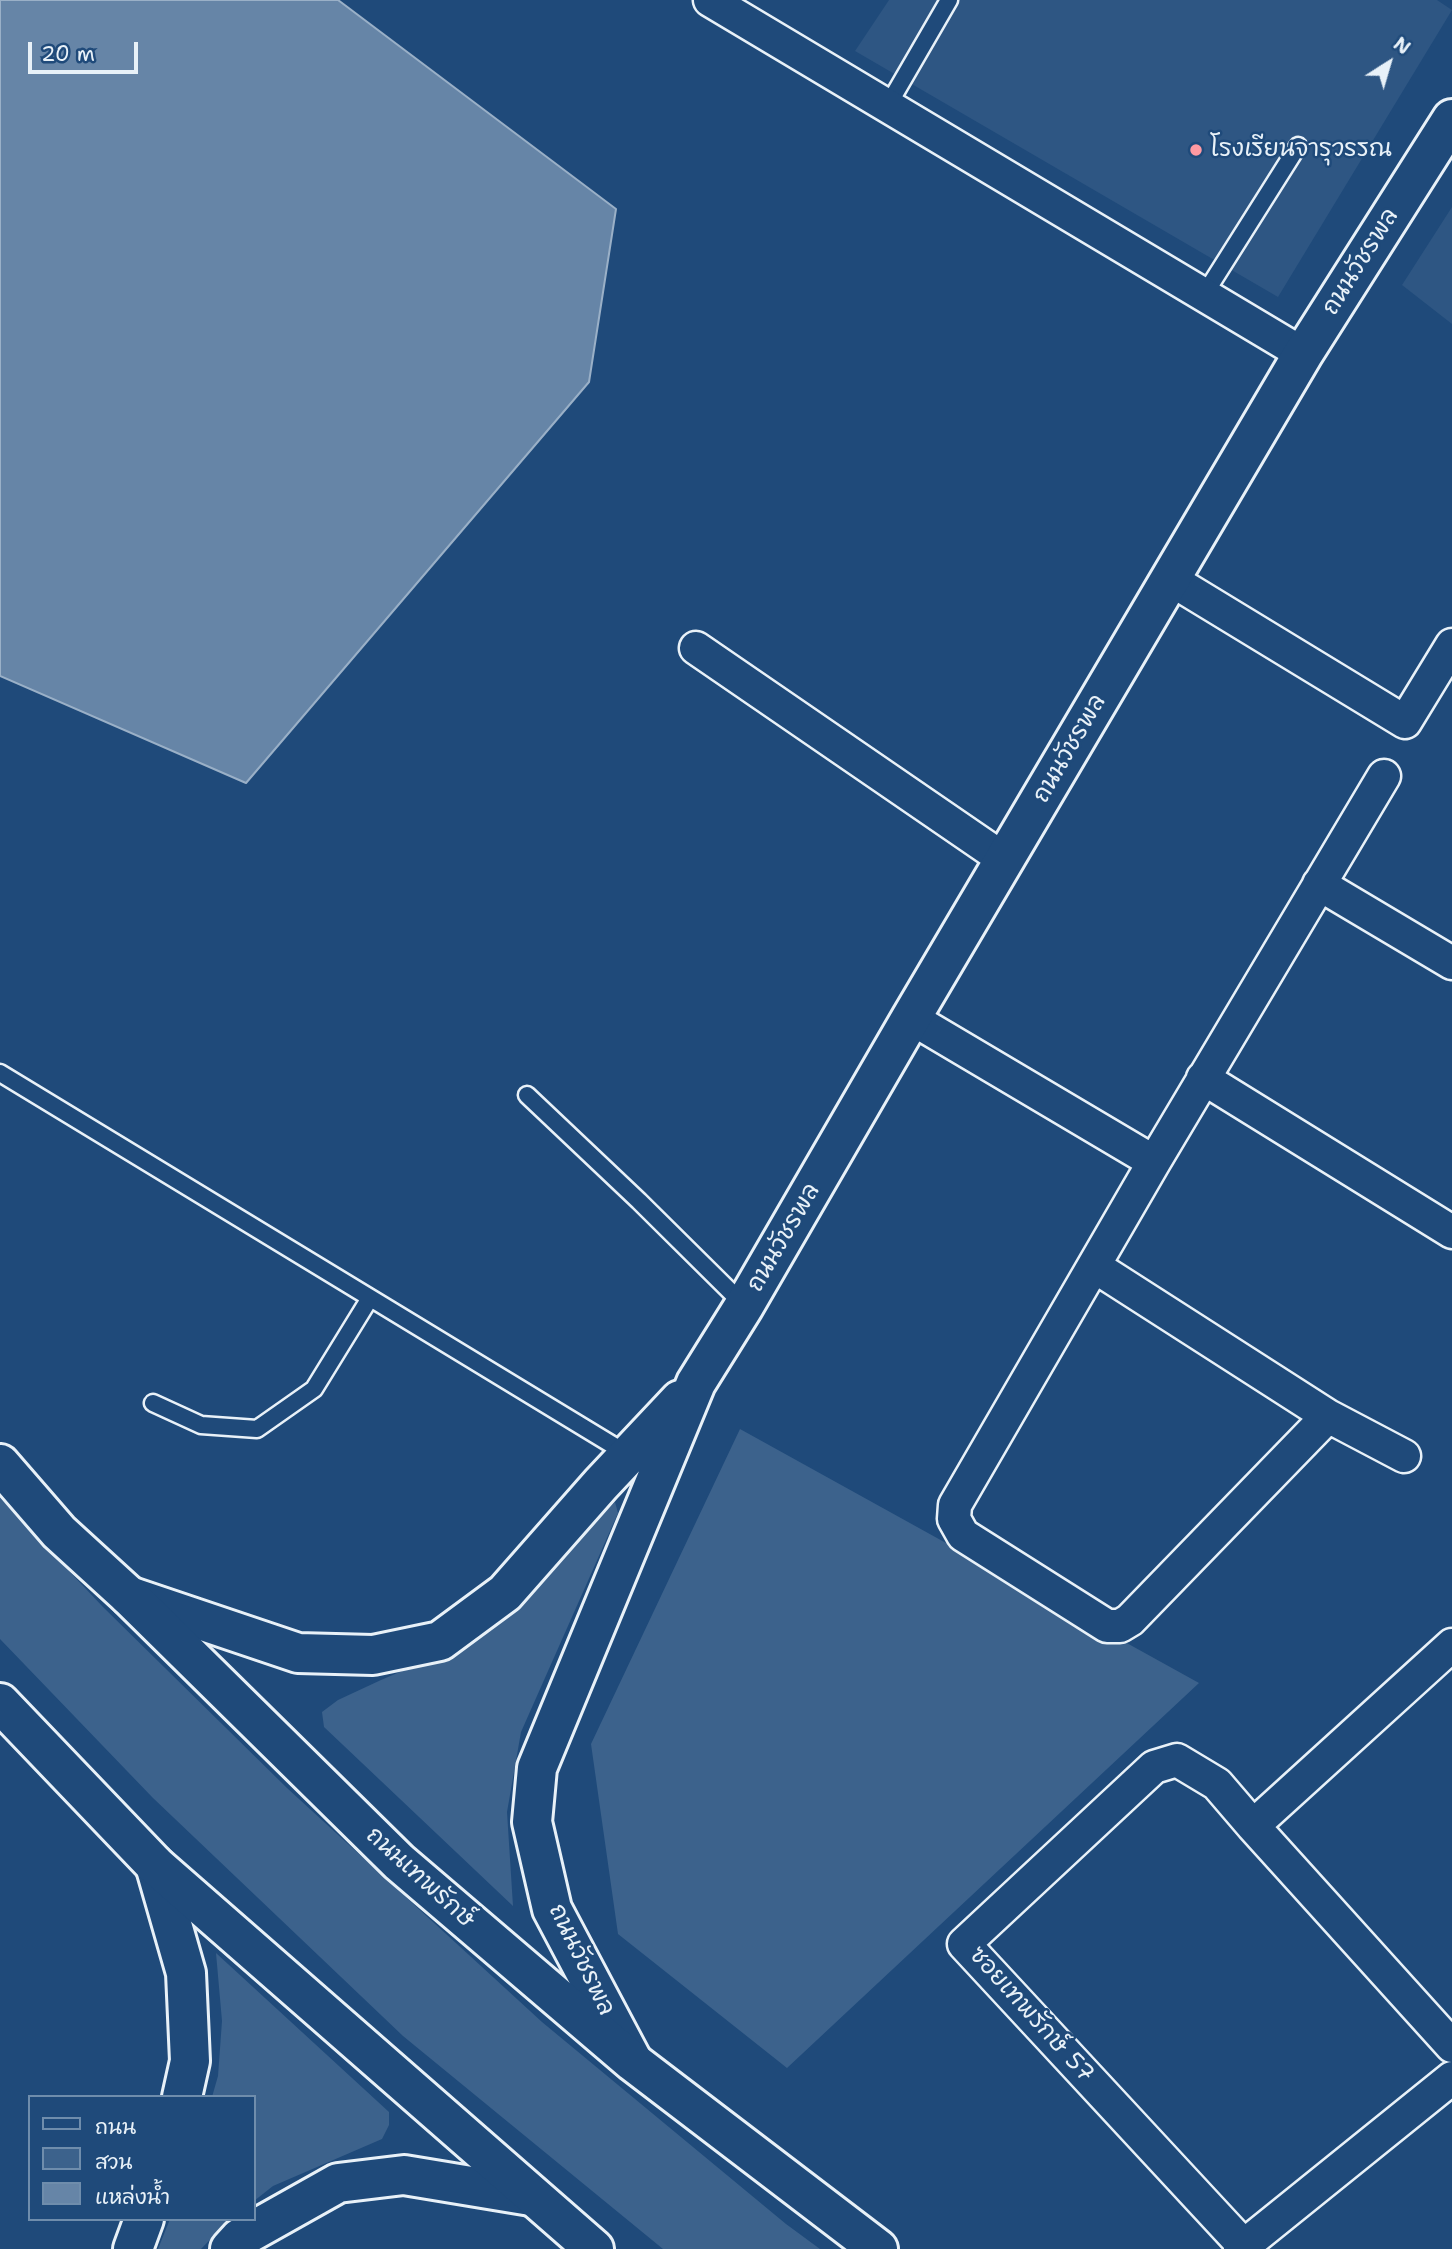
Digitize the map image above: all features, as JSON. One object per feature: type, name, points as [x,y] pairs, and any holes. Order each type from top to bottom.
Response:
[{"type":"street","points":[[710,0],[1303,354]]},
{"type":"street","name":"ถนนวัชรพล","points":[[633,2062],[552,1909],[532,1822],[537,1768],[696,1383],[744,1306],[1303,354],[1447,138]]},
{"type":"street","points":[[1170,579],[1405,722],[1443,680],[1452,645]]},
{"type":"street","points":[[696,648],[1005,860]]},
{"type":"street","points":[[1328,1416],[1130,1620],[1120,1626],[1107,1626],[963,1535],[954,1519],[955,1506],[1154,1162],[1384,776]]},
{"type":"street","points":[[1320,884],[1452,963]]},
{"type":"street","points":[[911,1018],[1154,1162]]},
{"type":"street","points":[[1203,1079],[1452,1233]]},
{"type":"street","points":[[1094,1266],[1328,1416],[1404,1456]]},
{"type":"street","name":"ถนนวัชรพล","points":[[129,1597],[299,1653],[373,1655],[440,1641],[505,1593],[696,1383]]},
{"type":"street","name":"ถนนเทพรักษ์","points":[[0,1464],[59,1532],[129,1597],[399,1862],[633,2062],[878,2249]]},
{"type":"street","points":[[1253,1826],[1452,1645]]},
{"type":"street","points":[[0,1703],[155,1865],[594,2249]]},
{"type":"street","name":"ซอยเทพรักษ์ 57","points":[[1452,2046],[1217,1784],[1177,1760],[1154,1767],[964,1944],[1242,2248],[1452,2078]]},
{"type":"street","points":[[155,1865],[186,1973],[190,2061],[182,2095]]},
{"type":"street","points":[[230,2249],[240,2238],[338,2183],[404,2175],[531,2196]]},
{"type":"street","points":[[134,2249],[143,2221]]},
{"type":"lane","points":[[887,107],[948,0]]},
{"type":"lane","points":[[1204,295],[1298,146]]},
{"type":"lane","points":[[0,1073],[629,1455]]},
{"type":"lane","points":[[527,1095],[744,1306]]},
{"type":"lane","points":[[153,1403],[201,1426],[257,1429],[314,1389],[370,1298]]},
{"type":"shaded area","name":"โรงเรียนจารุวรรณ","points":[[889,0],[1437,0],[1452,10],[1278,297],[855,51]]},
{"type":"shaded area","points":[[1452,207],[1452,324],[1402,285]]},
{"type":"green space","points":[[740,1429],[1199,1683],[787,2068],[618,1934],[591,1744]]},
{"type":"green space","points":[[0,1498],[103,1607],[287,1788],[542,2022],[786,2224],[820,2249],[663,2249],[403,2036],[153,1798],[0,1639]]},
{"type":"green space","points":[[615,1502],[618,1513],[521,1732],[507,1812],[513,1906],[324,1727],[322,1712],[338,1700],[470,1642],[536,1582]]},
{"type":"green space","points":[[216,1953],[389,2112],[389,2125],[382,2139],[273,2186],[256,2199],[256,2095],[213,2095],[218,2076],[222,2021]]},
{"type":"green space","points":[[169,2221],[228,2221],[201,2249],[158,2249]]},
{"type":"water","points":[[0,0],[338,0],[616,209],[589,382],[246,783],[0,676]]},
{"type":"place","name":"โรงเรียนจารุวรรณ","points":[[1196,150]]}]
